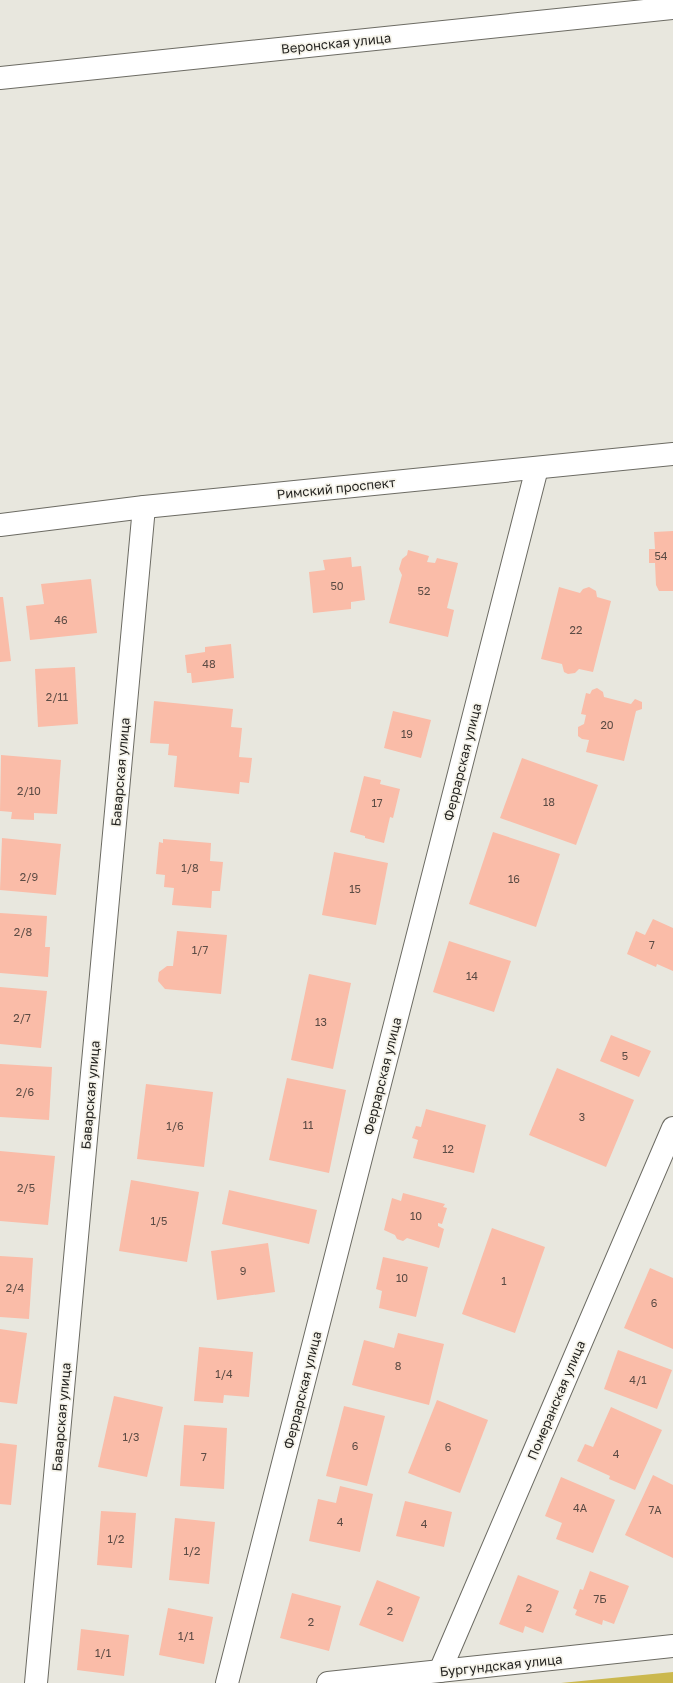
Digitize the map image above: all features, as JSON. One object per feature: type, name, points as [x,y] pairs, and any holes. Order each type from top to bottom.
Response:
[{"type":"street","name":"Веронская улица","points":[[0,78],[673,8]]},
{"type":"street","name":"Римский проспект","points":[[0,525],[144,506],[673,454]]},
{"type":"street","name":"Феррарская улица","points":[[227,1683],[537,468]]},
{"type":"street","name":"Баварская улица","points":[[36,1683],[144,506]]},
{"type":"street","name":"Померанская улица","points":[[440,1671],[673,1128]]},
{"type":"street","name":"Бургундская улица","points":[[328,1683],[673,1646]]},
{"type":"shaded area","points":[[673,1672],[673,1683],[561,1683]]},
{"type":"building","points":[[673,531],[673,591],[659,591],[656,585],[655,563],[649,563],[649,549],[655,549],[654,532]]},
{"type":"building","points":[[408,550],[429,556],[427,562],[435,563],[437,558],[458,563],[447,608],[454,610],[448,637],[389,623],[402,575],[399,569],[402,559],[407,555]]},
{"type":"building","points":[[351,557],[352,567],[361,566],[365,600],[351,602],[351,609],[313,613],[309,572],[325,570],[323,560]]},
{"type":"building","points":[[91,579],[97,633],[30,640],[26,606],[44,604],[41,584]]},
{"type":"building","points":[[559,587],[580,593],[583,589],[589,587],[596,591],[597,597],[611,601],[593,672],[579,669],[575,673],[568,674],[564,672],[562,664],[541,659]]},
{"type":"building","points":[[0,597],[3,597],[11,661],[0,662]]},
{"type":"building","points":[[231,644],[234,678],[192,683],[191,673],[187,673],[185,655],[205,652],[205,647]]},
{"type":"building","points":[[75,667],[78,724],[38,727],[35,669]]},
{"type":"building","points":[[597,688],[603,692],[604,697],[631,704],[635,699],[642,702],[642,709],[636,711],[624,761],[586,752],[589,740],[582,739],[578,736],[578,727],[584,724],[586,715],[581,714],[586,693],[590,694],[592,690]]},
{"type":"building","points":[[154,701],[233,709],[231,727],[242,728],[239,757],[252,758],[249,783],[240,782],[239,794],[174,787],[177,756],[168,755],[169,744],[150,743]]},
{"type":"building","points":[[393,711],[431,720],[421,758],[384,748]]},
{"type":"building","points":[[1,755],[61,760],[57,814],[34,813],[34,820],[11,819],[12,812],[0,811]]},
{"type":"building","points":[[522,758],[598,785],[576,845],[500,818]]},
{"type":"building","points":[[364,776],[381,780],[380,784],[400,789],[393,818],[390,817],[384,843],[350,832]]},
{"type":"building","points":[[493,832],[560,854],[536,927],[469,904]]},
{"type":"building","points":[[2,838],[61,844],[56,895],[0,890]]},
{"type":"building","points":[[163,839],[211,843],[210,861],[223,862],[220,891],[212,891],[211,908],[172,905],[174,888],[164,887],[165,875],[156,874],[159,842],[163,843]]},
{"type":"building","points":[[334,852],[388,863],[376,925],[322,915]]},
{"type":"building","points":[[0,913],[47,916],[45,947],[50,947],[48,977],[0,973]]},
{"type":"building","points":[[653,919],[673,928],[673,971],[657,964],[656,967],[627,954],[636,931],[645,935]]},
{"type":"building","points":[[177,931],[227,935],[221,994],[165,989],[158,981],[159,972],[167,966],[173,966]]},
{"type":"building","points":[[449,941],[511,961],[494,1012],[433,992]]},
{"type":"building","points":[[309,974],[351,983],[333,1069],[291,1060]]},
{"type":"building","points":[[0,987],[47,991],[41,1048],[0,1044]]},
{"type":"building","points":[[611,1035],[651,1051],[639,1077],[600,1061]]},
{"type":"building","points":[[0,1064],[52,1067],[49,1120],[0,1117]]},
{"type":"building","points":[[557,1068],[634,1100],[606,1167],[529,1135]]},
{"type":"building","points":[[287,1078],[346,1090],[329,1173],[269,1160]]},
{"type":"building","points":[[146,1084],[213,1092],[204,1167],[137,1159]]},
{"type":"building","points":[[426,1109],[486,1125],[474,1173],[413,1158],[418,1140],[412,1138],[416,1126],[421,1127]]},
{"type":"building","points":[[0,1151],[55,1156],[48,1225],[0,1221]]},
{"type":"building","points":[[131,1180],[199,1192],[187,1262],[119,1251]]},
{"type":"building","points":[[229,1190],[317,1210],[309,1244],[222,1224]]},
{"type":"building","points":[[403,1193],[445,1204],[443,1207],[447,1208],[442,1224],[438,1223],[438,1226],[444,1229],[439,1248],[407,1238],[403,1241],[397,1239],[395,1235],[384,1230],[392,1198],[401,1201]]},
{"type":"building","points":[[492,1228],[545,1247],[515,1333],[462,1314]]},
{"type":"building","points":[[268,1243],[275,1292],[217,1300],[211,1251]]},
{"type":"building","points":[[0,1256],[33,1258],[29,1319],[0,1317]]},
{"type":"building","points":[[383,1257],[428,1267],[416,1317],[379,1308],[382,1291],[376,1289]]},
{"type":"building","points":[[650,1268],[673,1278],[673,1349],[624,1328]]},
{"type":"building","points":[[0,1329],[27,1333],[17,1404],[0,1402]]},
{"type":"building","points":[[398,1333],[444,1344],[429,1405],[352,1385],[364,1340],[394,1348]]},
{"type":"building","points":[[199,1347],[253,1352],[249,1397],[224,1395],[223,1403],[194,1401]]},
{"type":"building","points":[[618,1350],[672,1370],[657,1409],[604,1389]]},
{"type":"building","points":[[114,1396],[163,1407],[147,1477],[98,1467]]},
{"type":"building","points":[[437,1400],[488,1420],[460,1493],[408,1473]]},
{"type":"building","points":[[344,1406],[385,1416],[367,1486],[326,1476]]},
{"type":"building","points":[[611,1407],[662,1430],[635,1490],[609,1479],[610,1476],[577,1461],[585,1444],[593,1447]]},
{"type":"building","points":[[184,1425],[227,1428],[224,1489],[180,1486]]},
{"type":"building","points":[[0,1443],[17,1445],[11,1505],[0,1504]]},
{"type":"building","points":[[653,1475],[673,1485],[673,1558],[625,1535]]},
{"type":"building","points":[[561,1477],[615,1500],[593,1553],[556,1539],[562,1523],[545,1516]]},
{"type":"building","points":[[340,1486],[373,1494],[360,1552],[309,1541],[318,1499],[336,1503]]},
{"type":"building","points":[[405,1501],[452,1512],[444,1547],[396,1536]]},
{"type":"building","points":[[101,1511],[136,1513],[132,1568],[97,1565]]},
{"type":"building","points":[[175,1518],[215,1522],[209,1584],[169,1580]]},
{"type":"building","points":[[590,1571],[629,1586],[614,1624],[603,1620],[602,1625],[575,1615],[577,1610],[573,1608],[580,1589],[583,1590]]},
{"type":"building","points":[[518,1575],[559,1591],[543,1633],[525,1626],[523,1633],[499,1624]]},
{"type":"building","points":[[377,1580],[420,1597],[403,1642],[359,1625]]},
{"type":"building","points":[[292,1593],[341,1606],[329,1651],[280,1638]]},
{"type":"building","points":[[168,1608],[213,1617],[204,1664],[159,1655]]},
{"type":"building","points":[[81,1629],[129,1635],[124,1676],[77,1670]]}]
